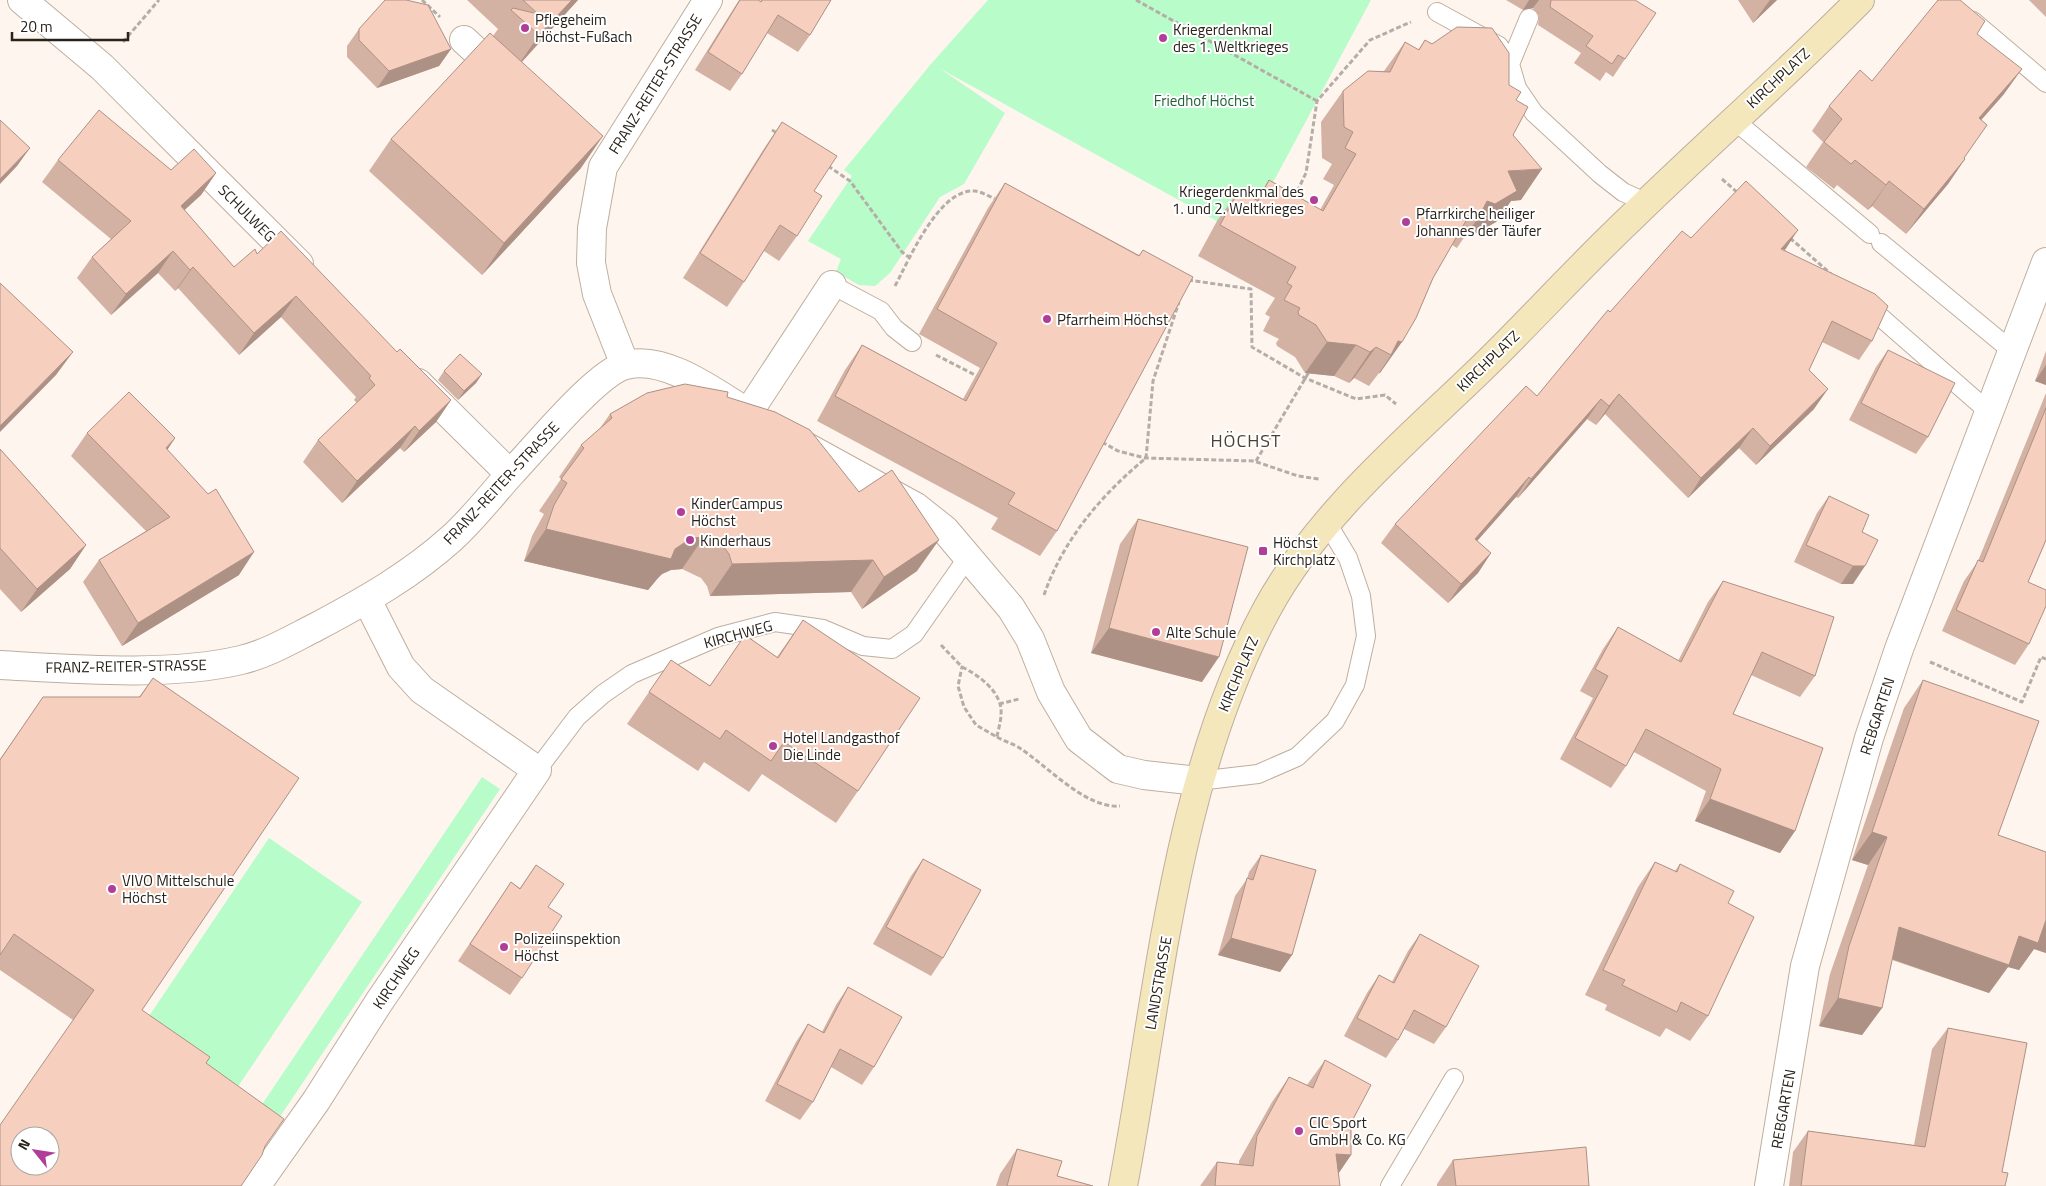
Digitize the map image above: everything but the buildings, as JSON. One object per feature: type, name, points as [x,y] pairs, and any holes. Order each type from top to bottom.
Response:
[{"type":"main road","name":"KIRCHPLATZ","points":[[1198,781],[1231,685],[1266,610],[1285,578],[1327,523],[1355,491],[1647,203],[1860,0]]},
{"type":"main road","name":"LANDSTRASSE","points":[[1123,1186],[1167,929],[1198,781]]},
{"type":"street","name":"SCHULWEG","points":[[22,0],[102,67],[315,280]]},
{"type":"street","name":"FRANZ-REITER-STRASSE","points":[[0,665],[119,670],[214,666],[243,660],[272,649],[367,600],[409,573],[454,536],[600,380],[625,365],[598,294],[591,263],[592,228],[603,167],[708,0]]},
{"type":"street","points":[[464,40],[522,94]]},
{"type":"street","name":"FRANZ-REITER-STRASSE","points":[[581,147],[603,167]]},
{"type":"street","name":"REBGARTEN","points":[[1769,1186],[1805,966],[1869,738],[1899,648],[2046,262]]},
{"type":"street","points":[[766,423],[832,285]]},
{"type":"street","points":[[399,364],[510,474]]},
{"type":"street","points":[[625,365],[646,364],[675,371],[916,506],[945,530],[1011,608],[1030,639],[1051,692],[1079,739],[1118,769],[1144,775],[1179,777],[1198,781]]},
{"type":"street","points":[[367,600],[401,667],[422,690],[537,770]]},
{"type":"street","name":"KIRCHWEG","points":[[256,1186],[316,1101],[379,1002],[537,770]]},
{"type":"lane","points":[[1437,12],[1499,46],[1510,64],[1517,88],[1534,113],[1600,174],[1623,192],[1647,203]]},
{"type":"lane","points":[[1510,64],[1529,18]]},
{"type":"lane","points":[[1974,21],[2046,83]]},
{"type":"lane","points":[[1734,120],[2012,351]]},
{"type":"lane","points":[[832,285],[881,311],[894,328],[912,342]]},
{"type":"lane","points":[[1868,307],[1989,412]]},
{"type":"lane","points":[[1198,781],[1258,774],[1297,757],[1335,721],[1355,685],[1366,636],[1362,596],[1348,558],[1327,523]]},
{"type":"lane","name":"KIRCHWEG","points":[[537,770],[577,718],[603,694],[632,674],[718,637],[775,622],[823,629],[863,646],[892,649],[914,634],[968,557]]},
{"type":"lane","points":[[1390,1186],[1454,1078]]},
{"type":"path","points":[[102,67],[158,0]]},
{"type":"path","points":[[1136,0],[1317,101]]},
{"type":"path","points":[[1293,200],[1306,173],[1317,101],[1370,40],[1437,12]]},
{"type":"path","points":[[772,130],[780,135]]},
{"type":"path","points":[[820,161],[850,181],[902,252],[910,258]]},
{"type":"path","points":[[1716,174],[1745,199]]},
{"type":"path","points":[[881,311],[934,217],[948,201],[961,194],[975,191],[1002,202]]},
{"type":"path","points":[[1789,237],[1868,307]]},
{"type":"path","points":[[1183,289],[1186,280],[1251,289]]},
{"type":"path","points":[[1255,280],[1251,289],[1252,347],[1305,378],[1356,398],[1384,395],[1401,409]]},
{"type":"path","points":[[1030,639],[1052,574],[1076,532],[1102,499],[1146,458],[1153,381],[1180,298]]},
{"type":"path","points":[[912,342],[984,379]]},
{"type":"path","points":[[1256,461],[1312,367]]},
{"type":"path","points":[[1101,441],[1118,451],[1146,458],[1256,461],[1298,476],[1318,480],[1327,476]]},
{"type":"path","points":[[941,645],[962,667],[979,675],[994,691],[1002,712],[997,738]]},
{"type":"path","points":[[1899,648],[2022,702],[2041,657],[2046,659]]},
{"type":"path","points":[[962,667],[958,686],[964,707],[976,725],[997,738],[1017,747],[1084,795],[1107,807]]},
{"type":"path","points":[[999,704],[1017,700]]},
{"type":"green space","name":"Friedhof Höchst","points":[[988,0],[1371,0],[1255,216],[1237,232],[939,68],[1005,113],[964,184],[940,197],[890,273],[875,286],[859,285],[836,272],[841,259],[808,241],[852,176],[844,170],[931,64]]},
{"type":"green space","points":[[482,777],[500,789],[277,1121],[259,1109]]},
{"type":"green space","points":[[269,838],[362,902],[235,1091],[141,1028]]},
{"type":"place","name":"Pflegeheim Höchst-Fußach","points":[[525,28]]},
{"type":"place","name":"Kriegerdenkmal des 1. Weltkrieges","points":[[1163,38]]},
{"type":"place","name":"Kriegerdenkmal des 1. und 2. Weltkrieges","points":[[1314,200]]},
{"type":"place","name":"Pfarrkirche heiliger Johannes der Täufer","points":[[1406,222]]},
{"type":"place","name":"Pfarrheim Höchst","points":[[1047,319]]},
{"type":"place","name":"KinderCampus Höchst","points":[[681,512]]},
{"type":"place","name":"Kinderhaus","points":[[690,540]]},
{"type":"place","name":"Höchst Kirchplatz","points":[[1263,551]]},
{"type":"place","name":"Alte Schule","points":[[1156,632]]},
{"type":"place","name":"Hotel Landgasthof Die Linde","points":[[773,746]]},
{"type":"place","name":"VIVO Mittelschule Höchst","points":[[112,889]]},
{"type":"place","name":"Polizeiinspektion Höchst","points":[[504,947]]},
{"type":"place","name":"CIC Sport GmbH & Co. KG","points":[[1299,1131]]},
{"type":"district","name":"HÖCHST","points":[[1246,440]]}]
